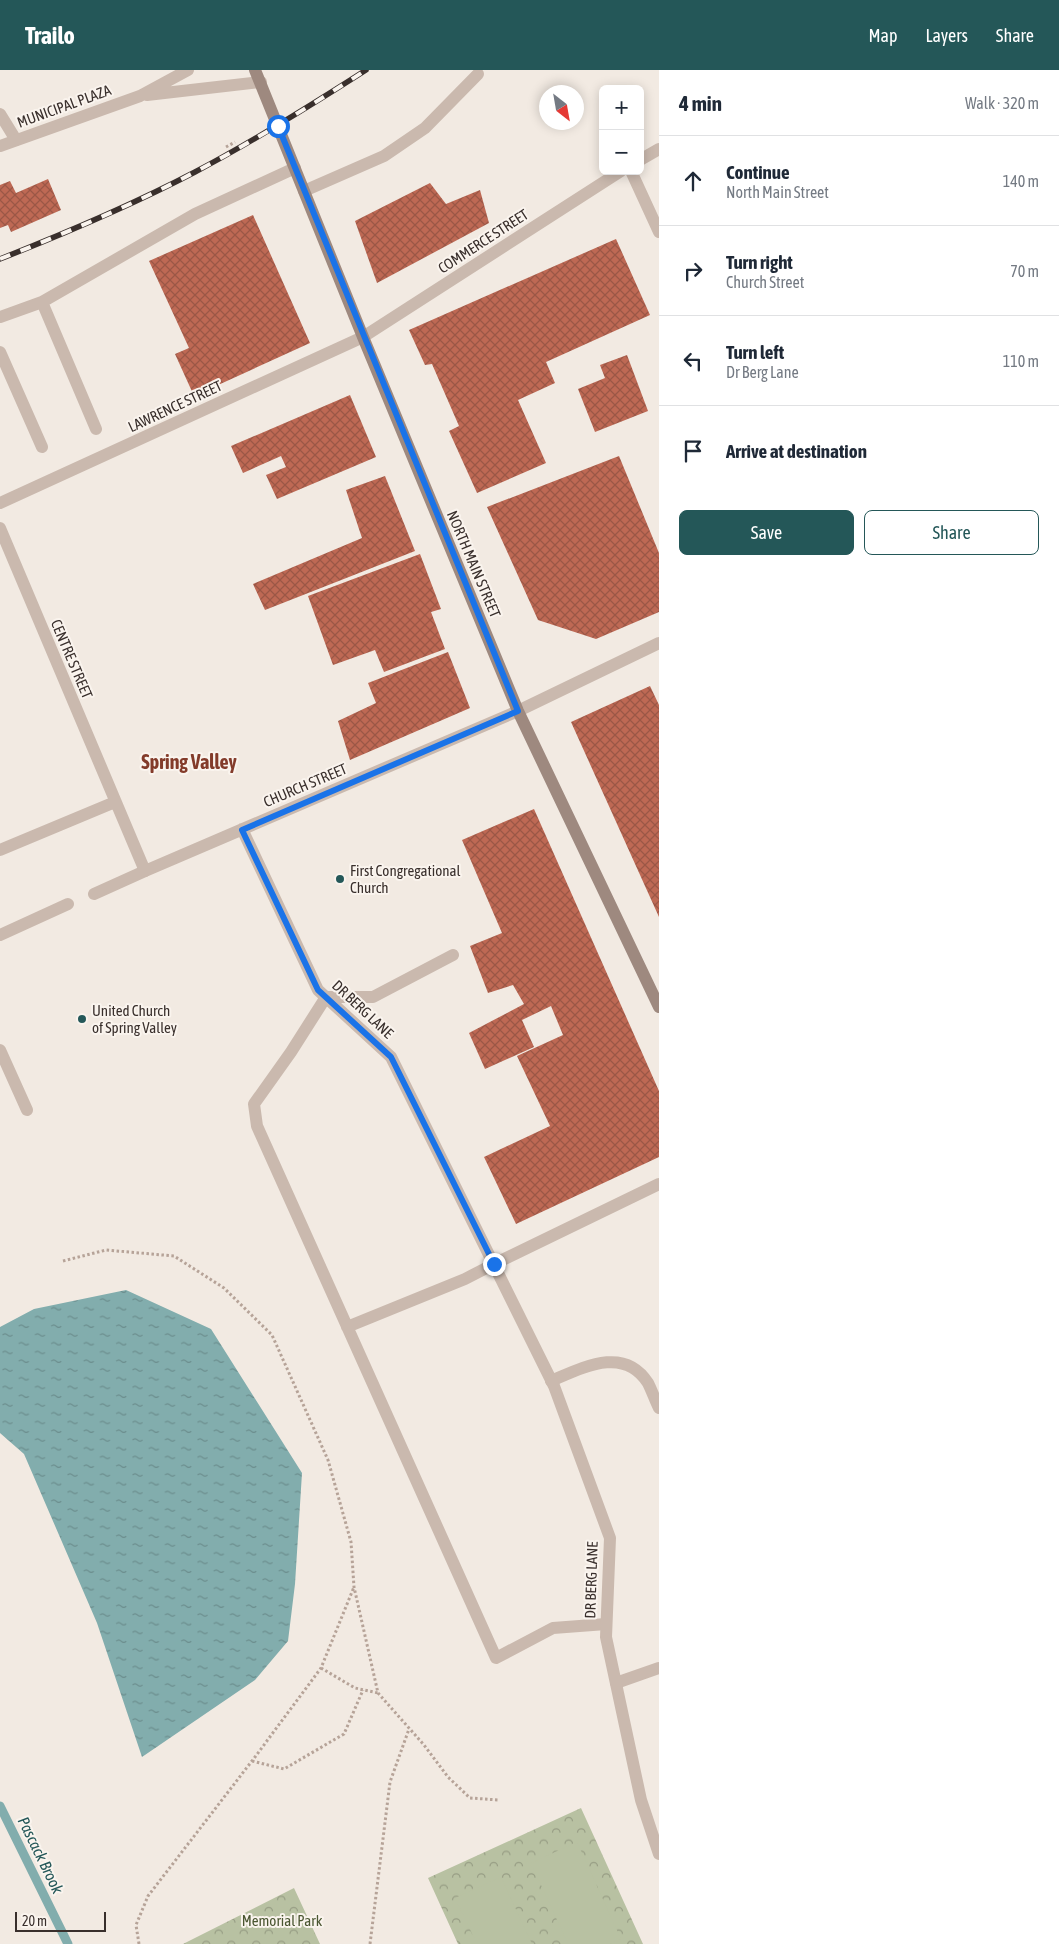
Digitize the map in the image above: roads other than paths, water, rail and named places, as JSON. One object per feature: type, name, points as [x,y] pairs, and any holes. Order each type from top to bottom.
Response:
[{"type":"main road","name":"NORTH MAIN STREET","points":[[258,76],[363,338],[518,711],[659,1007]]},
{"type":"street","name":"MUNICIPAL PLAZA","points":[[0,146],[140,96],[188,70]]},
{"type":"street","points":[[304,191],[384,156],[425,128],[478,74]]},
{"type":"street","name":"MUNICIPAL PLAZA","points":[[140,96],[258,76]]},
{"type":"street","points":[[0,114],[16,140]]},
{"type":"street","points":[[644,158],[659,149]]},
{"type":"street","points":[[0,317],[42,302],[195,214],[295,168]]},
{"type":"street","name":"COMMERCE STREET","points":[[363,338],[615,175]]},
{"type":"street","points":[[633,175],[659,232]]},
{"type":"street","points":[[42,302],[96,429]]},
{"type":"street","name":"LAWRENCE STREET","points":[[0,503],[363,338]]},
{"type":"street","points":[[0,352],[42,447]]},
{"type":"street","name":"CENTRE STREET","points":[[0,528],[115,802]]},
{"type":"street","name":"CHURCH STREET","points":[[94,894],[518,711],[659,643]]},
{"type":"street","points":[[0,850],[115,802],[145,871]]},
{"type":"street","name":"DR BERG LANE","points":[[242,830],[318,990],[391,1057],[551,1381],[610,1538],[606,1637],[641,1800],[659,1854]]},
{"type":"street","points":[[0,935],[68,904]]},
{"type":"street","points":[[453,955],[373,997],[326,997],[292,1052],[254,1104],[257,1126],[496,1658],[553,1628],[606,1624]]},
{"type":"street","points":[[0,1050],[27,1110]]},
{"type":"street","points":[[347,1327],[466,1279],[659,1184]]},
{"type":"street","points":[[551,1381],[586,1366],[617,1361],[636,1370],[647,1382],[659,1408]]},
{"type":"street","points":[[616,1683],[659,1668]]},
{"type":"water","points":[[126,1290],[211,1329],[302,1473],[295,1584],[288,1641],[255,1680],[142,1757],[97,1623],[24,1454],[0,1433],[0,1327],[34,1309]]},
{"type":"waterway","name":"Pascack Brook","points":[[0,1806],[68,1944]]},
{"type":"railway","points":[[0,259],[99,218],[195,172],[282,123],[366,70]]},
{"type":"place","name":"First Congregational Church","points":[[340,879]]},
{"type":"place","name":"United Church of Spring Valley","points":[[82,1019]]},
{"type":"district","name":"Spring Valley","points":[[189,761]]},
{"type":"park label","name":"Memorial Park","points":[[282,1920]]}]
